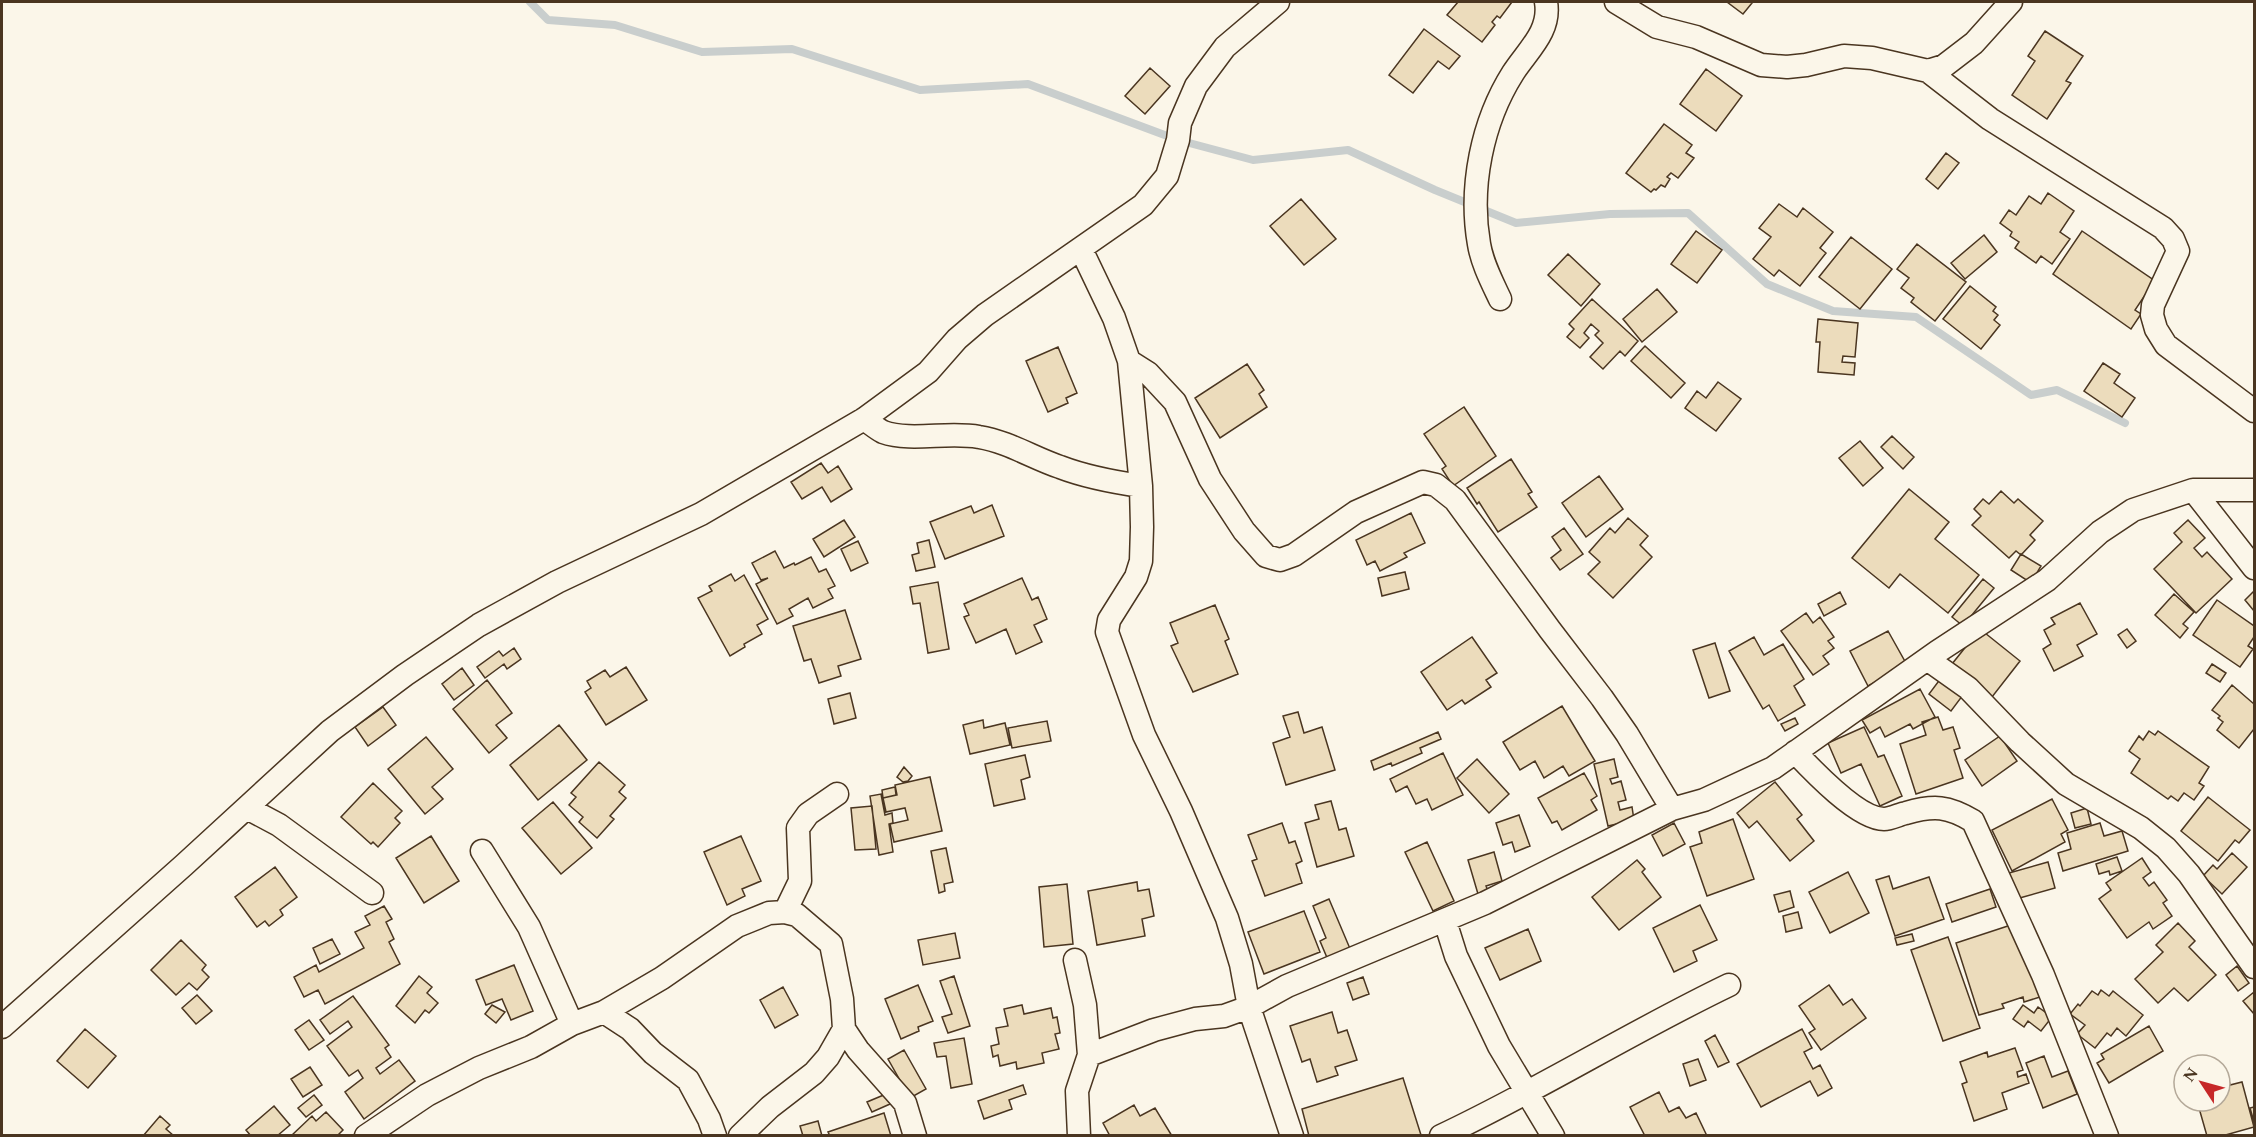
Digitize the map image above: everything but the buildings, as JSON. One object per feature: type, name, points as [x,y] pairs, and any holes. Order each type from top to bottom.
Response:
[{"type":"street","points":[[2,1027],[330,731],[405,675],[479,626],[556,582],[701,514],[864,419],[928,372],[957,339],[985,315],[1143,205],[1167,176],[1178,140],[1180,123],[1196,86],[1225,47],[1278,2]]},
{"type":"street","points":[[1500,299],[1479,246],[1475,206],[1480,162],[1489,122],[1502,93],[1547,21],[1546,2]]},
{"type":"street","points":[[1616,2],[1657,27],[1696,37],[1761,65],[1787,67],[1806,65],[1844,56],[1872,58],[1928,71],[1990,119],[2163,228],[2173,239],[2178,251],[2153,305],[2152,315],[2156,329],[2166,345],[2254,411]]},
{"type":"street","points":[[1928,71],[1944,66],[1974,44],[2011,2]]},
{"type":"street","points":[[1081,249],[1114,318],[1129,361],[1141,486],[1141,561],[1136,577],[1109,620],[1107,632],[1144,735],[1182,812],[1227,918],[1241,964],[1249,1007],[1292,1136]]},
{"type":"street","points":[[1129,361],[1148,373],[1175,402],[1210,479],[1244,531],[1266,556],[1280,560],[1294,555],[1356,512],[1423,482],[1436,485],[1455,500],[1602,698],[1627,734],[1672,809]]},
{"type":"street","points":[[864,419],[882,431],[905,436],[936,434],[979,436],[1023,450],[1058,467],[1089,476],[1141,486]]},
{"type":"street","points":[[1089,1055],[1154,1030],[1195,1019],[1224,1016],[1249,1007],[1287,986],[1485,903],[1672,809],[1704,800],[1773,768],[1927,659],[2047,580],[2100,532],[2133,510],[2193,490],[2254,490]]},
{"type":"street","points":[[2193,490],[2254,568]]},
{"type":"street","points":[[1927,659],[1968,688],[2020,742],[2066,784],[2141,828],[2166,848],[2189,874],[2254,967]]},
{"type":"street","points":[[1796,752],[1821,780],[1871,815],[1884,819],[1936,806],[1956,811],[1972,821],[2043,975],[2107,1136]]},
{"type":"street","points":[[786,912],[800,882],[798,828],[808,814],[837,794]]},
{"type":"street","points":[[247,808],[288,831],[372,893]]},
{"type":"street","points":[[483,851],[529,927],[572,1024]]},
{"type":"street","points":[[366,1136],[427,1095],[479,1068],[531,1047],[572,1024],[604,1012],[662,978],[736,926],[769,914],[786,912],[797,915],[831,944],[842,999],[844,1029],[858,1050],[905,1103],[915,1136]]},
{"type":"street","points":[[1445,921],[1456,956],[1499,1047],[1553,1136]]},
{"type":"street","points":[[1075,960],[1084,1005],[1089,1055],[1077,1091],[1079,1136]]},
{"type":"street","points":[[1440,1136],[1488,1114],[1682,1007],[1729,985]]},
{"type":"street","points":[[604,1012],[630,1029],[653,1053],[688,1080],[709,1119],[715,1136]]},
{"type":"street","points":[[740,1136],[770,1107],[814,1073],[828,1057],[844,1029]]},
{"type":"waterway","points":[[530,2],[548,20],[615,25],[702,52],[792,49],[920,90],[1028,84],[1178,140],[1253,160],[1348,150],[1435,190],[1516,223],[1610,214],[1688,213],[1767,284],[1833,311],[1916,317],[2031,395],[2057,390],[2125,423]]}]
